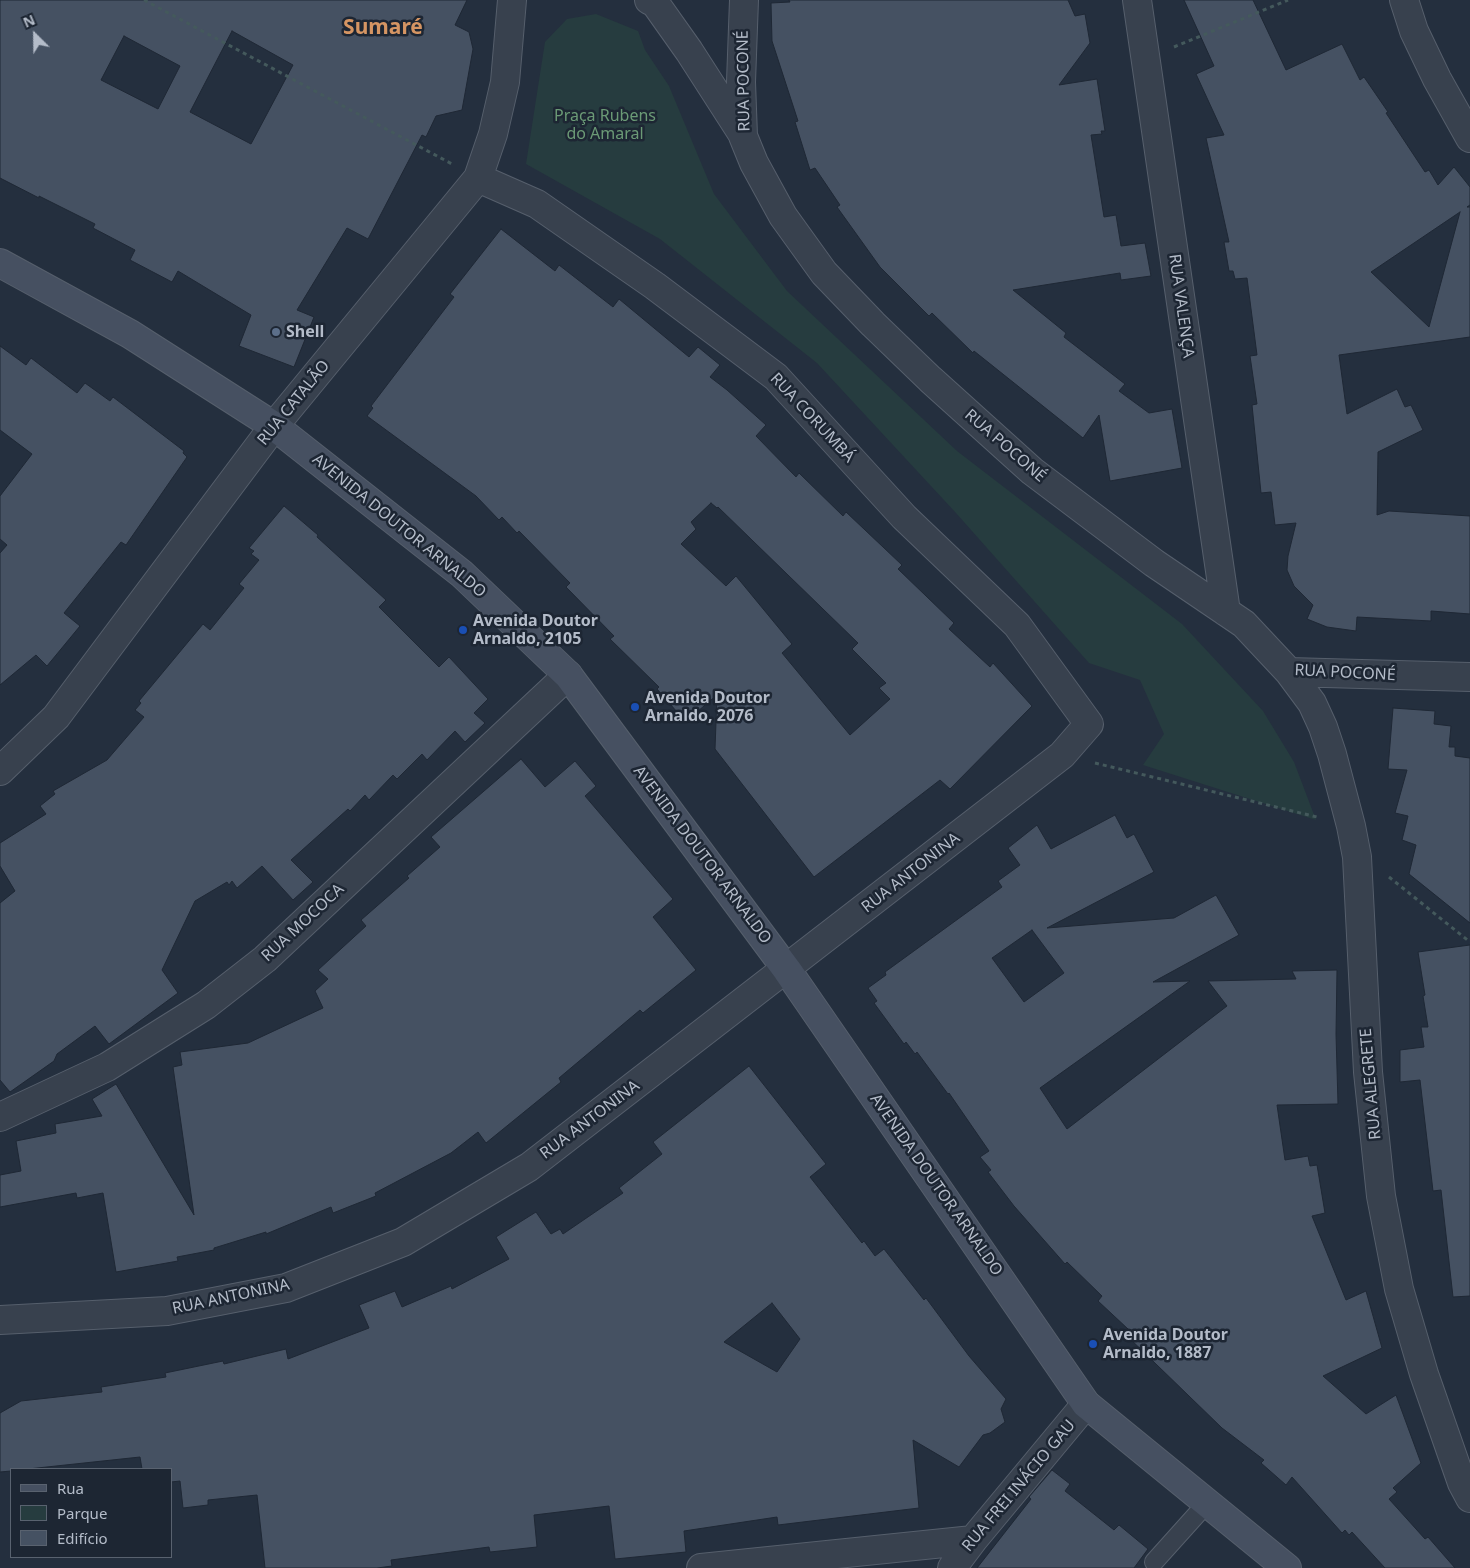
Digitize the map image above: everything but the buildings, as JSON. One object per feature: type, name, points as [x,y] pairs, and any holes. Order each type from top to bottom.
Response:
[{"type":"main road","name":"AVENIDA DOUTOR ARNALDO","points":[[0,263],[130,334],[274,426],[462,574],[568,675],[787,970],[1086,1404],[1287,1568]]},
{"type":"street","name":"RUA CATALÃO","points":[[0,771],[56,717],[274,426],[478,178],[493,134],[505,82],[512,0]]},
{"type":"street","points":[[649,0],[655,3],[684,43],[743,136]]},
{"type":"street","name":"RUA POCONÉ","points":[[744,0],[743,136],[754,163],[783,216],[824,273],[872,324],[975,421],[1032,471],[1146,557],[1244,624],[1289,672],[1470,677]]},
{"type":"street","name":"RUA VALENÇA","points":[[1137,0],[1226,612]]},
{"type":"street","points":[[1404,0],[1414,31],[1437,79],[1470,138]]},
{"type":"street","name":"RUA CORUMBÁ","points":[[478,178],[537,204],[655,286],[776,377],[904,516],[1017,625],[1089,724]]},
{"type":"street","name":"RUA ALEGRETE","points":[[1289,672],[1312,703],[1323,727],[1351,826],[1357,857],[1368,1072],[1381,1196],[1402,1299],[1424,1374],[1462,1483],[1470,1498]]},
{"type":"street","name":"RUA MOCOCA","points":[[0,1117],[107,1067],[206,1005],[265,960],[568,675]]},
{"type":"street","name":"RUA ANTONINA","points":[[0,1320],[167,1311],[286,1288],[403,1242],[529,1167],[787,970],[1062,755],[1089,724]]},
{"type":"street","name":"RUA FREI INÁCIO GAU","points":[[952,1568],[1086,1404]]},
{"type":"street","points":[[701,1568],[973,1540]]},
{"type":"lane","points":[[1154,1562],[1208,1503]]},
{"type":"path","points":[[144,0],[478,178]]},
{"type":"path","points":[[1146,59],[1288,0]]},
{"type":"path","points":[[1062,755],[1351,826]]},
{"type":"path","points":[[1357,857],[1384,873],[1470,942]]},
{"type":"green space","name":"Praça Rubens do Amaral","points":[[596,14],[638,31],[645,50],[669,86],[714,194],[787,291],[957,451],[1182,624],[1263,711],[1294,762],[1316,820],[1143,765],[1164,734],[1140,680],[1089,663],[956,513],[817,363],[660,239],[526,164],[545,42],[567,19]]},
{"type":"place","name":"Shell","points":[[276,332]]},
{"type":"place","name":"Avenida Doutor Arnaldo, 2105","points":[[463,630]]},
{"type":"place","name":"Avenida Doutor Arnaldo, 2076","points":[[635,707]]},
{"type":"place","name":"Avenida Doutor Arnaldo, 1887","points":[[1093,1344]]},
{"type":"district","name":"Sumaré","points":[[383,28]]}]
